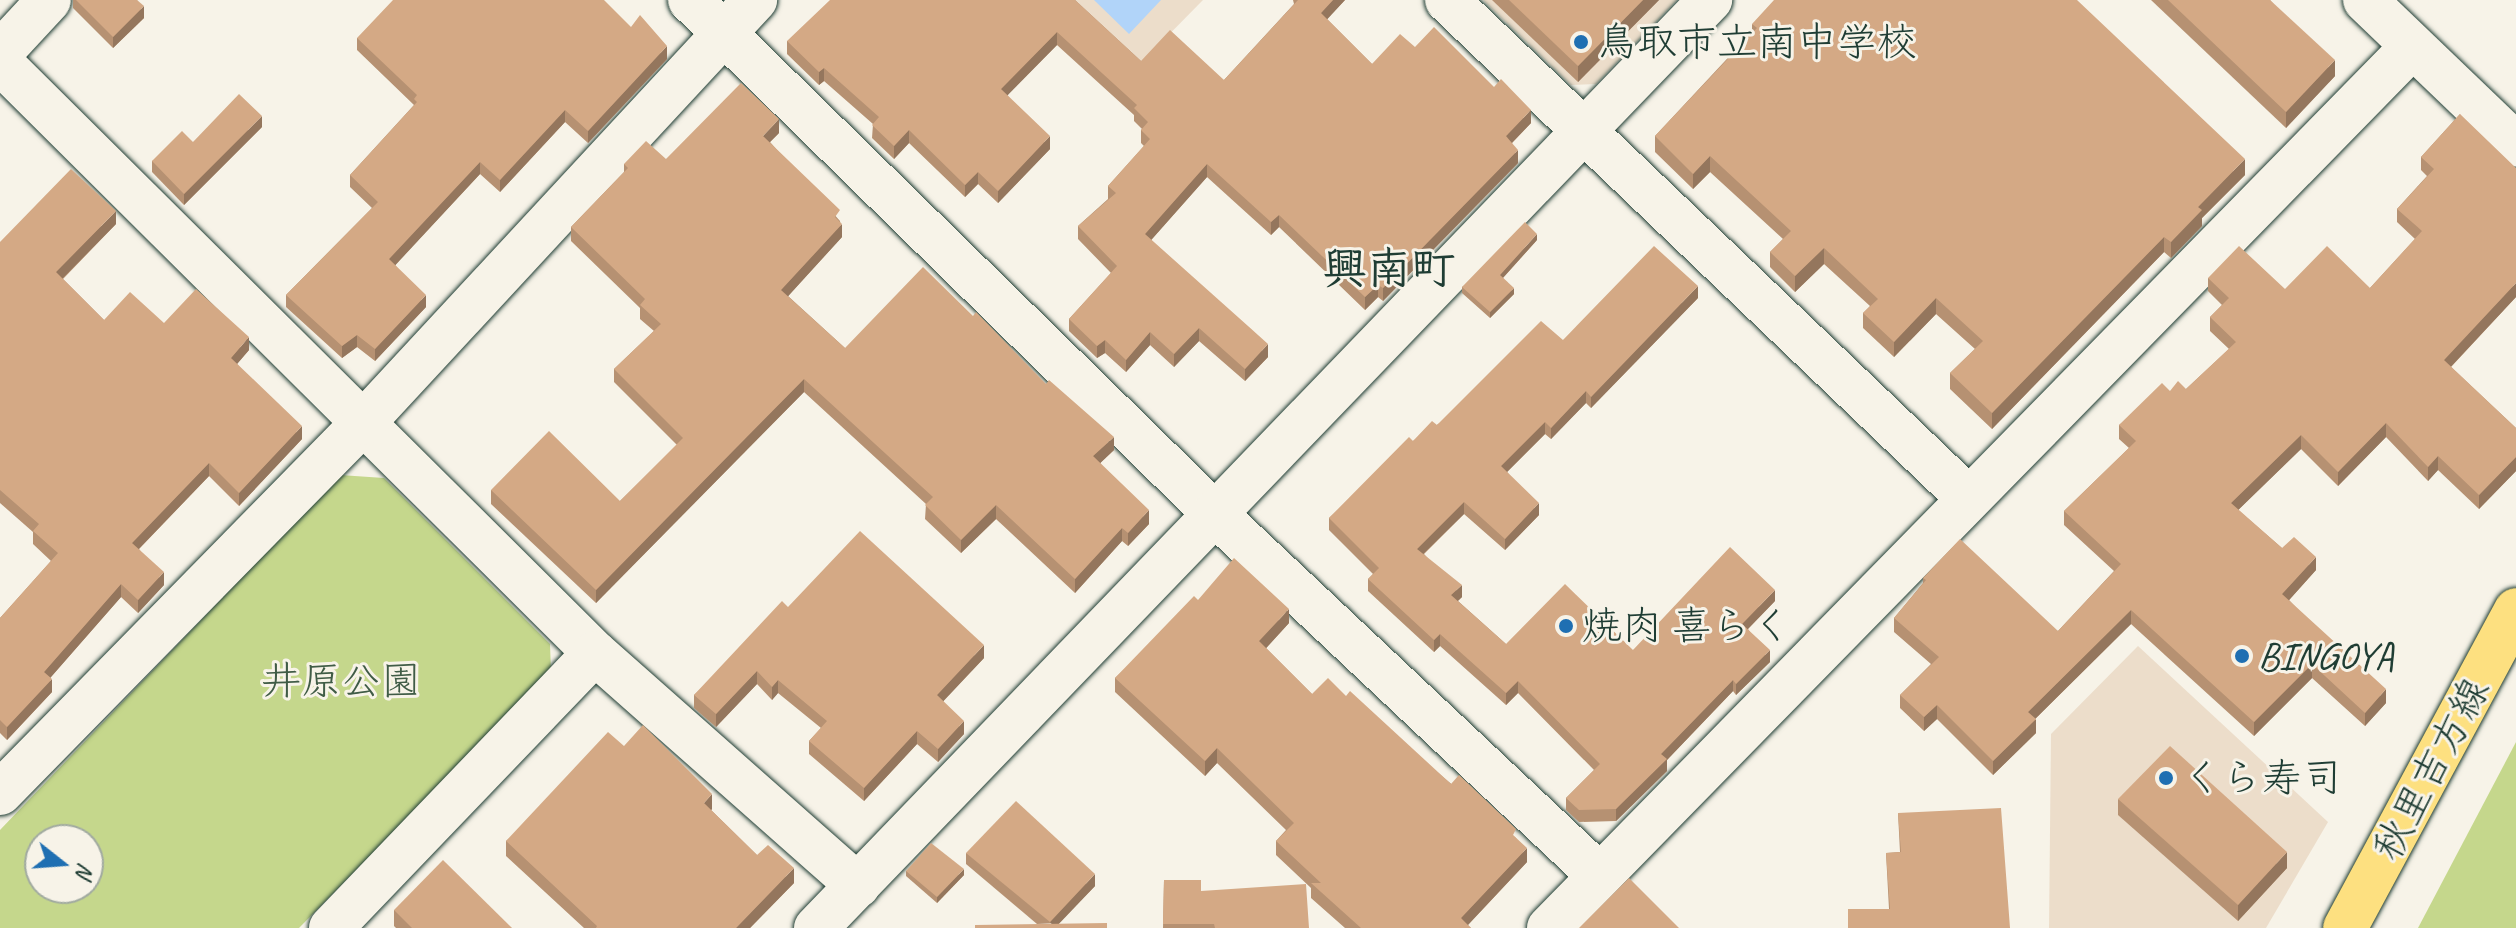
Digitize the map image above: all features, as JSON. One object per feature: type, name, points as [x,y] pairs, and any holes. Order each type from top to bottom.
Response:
[{"type":"main road","name":"秋里吉方線","points":[[2345,928],[2516,610]]},
{"type":"street","points":[[0,53],[49,0]]},
{"type":"street","points":[[690,0],[1214,513],[1599,875]]},
{"type":"street","points":[[0,793],[363,423],[755,0]]},
{"type":"street","points":[[1447,0],[1967,497]]},
{"type":"street","points":[[816,928],[1710,0]]},
{"type":"street","points":[[2365,0],[2516,145]]},
{"type":"street","points":[[1549,928],[1967,497],[2412,47]]},
{"type":"street","points":[[0,62],[595,653],[858,886]]},
{"type":"street","points":[[331,928],[595,653]]},
{"type":"shaded area","points":[[1070,0],[1203,0],[1139,65]]},
{"type":"shaded area","name":"鳥取市立南中学校","points":[[1483,0],[1677,0],[1596,84],[1571,85]]},
{"type":"shaded area","name":"くら寿司","points":[[2138,646],[2328,822],[2266,928],[2049,928],[2051,734]]},
{"type":"green space","name":"井原公園","points":[[340,475],[384,478],[550,644],[551,672],[299,928],[0,928],[0,830]]},
{"type":"green space","points":[[2516,742],[2516,928],[2418,928]]},
{"type":"water","points":[[1094,0],[1161,0],[1129,34]]},
{"type":"building","points":[[76,0],[137,0],[144,6],[113,37]]},
{"type":"building","points":[[393,0],[604,0],[631,27],[640,15],[667,46],[588,131],[565,110],[500,180],[480,162],[389,259],[426,295],[375,349],[357,335],[342,346],[286,295],[378,202],[350,175],[417,102],[414,99],[417,95],[357,38]]},
{"type":"building","points":[[830,0],[1075,0],[1141,61],[1170,30],[1224,80],[1298,0],[1333,0],[1321,13],[1372,64],[1400,34],[1415,47],[1434,27],[1494,87],[1501,79],[1531,110],[1506,136],[1518,150],[1383,288],[1378,285],[1365,297],[1279,215],[1271,222],[1207,164],[1145,234],[1268,344],[1245,369],[1199,328],[1174,354],[1150,332],[1126,360],[1105,340],[1097,346],[1069,319],[1117,266],[1078,226],[1116,193],[1108,186],[1150,139],[1141,130],[1148,122],[1134,108],[1137,105],[1057,32],[1001,89],[1050,136],[998,191],[978,172],[965,185],[909,130],[894,146],[872,125],[879,117],[824,68],[819,72],[787,41]]},
{"type":"building","points":[[1509,0],[1643,0],[1578,66]]},
{"type":"building","points":[[1774,0],[2077,0],[2245,159],[2198,207],[2202,210],[2171,242],[2164,237],[1992,413],[1950,373],[1983,341],[1936,298],[1894,342],[1863,313],[1878,299],[1824,248],[1795,276],[1770,252],[1791,231],[1710,156],[1693,174],[1655,136],[1757,28],[1752,24]]},
{"type":"building","points":[[2168,0],[2270,0],[2335,60],[2286,112]]},
{"type":"building","points":[[741,83],[779,119],[763,136],[840,210],[835,217],[842,224],[781,290],[845,348],[923,267],[973,316],[976,312],[1046,384],[1049,380],[1114,437],[1093,456],[1149,510],[1128,533],[1122,528],[1075,579],[996,505],[961,540],[925,505],[933,497],[804,379],[596,590],[491,490],[549,431],[620,501],[683,438],[614,369],[661,324],[640,305],[645,299],[571,227],[628,168],[624,164],[646,141],[666,159]]},
{"type":"building","points":[[239,94],[262,116],[184,194],[152,161],[182,131],[193,142]]},
{"type":"building","points":[[2460,114],[2516,168],[2516,283],[2444,360],[2516,428],[2516,457],[2479,495],[2438,456],[2428,467],[2386,423],[2338,472],[2301,435],[2231,503],[2282,548],[2294,537],[2316,557],[2282,594],[2386,689],[2365,713],[2312,664],[2254,722],[2131,610],[2028,712],[2036,719],[1993,761],[1937,705],[1924,717],[1900,695],[1939,657],[1894,618],[1926,580],[1923,578],[1960,539],[2058,631],[2121,564],[2064,511],[2136,441],[2119,425],[2162,383],[2170,391],[2178,381],[2186,389],[2236,342],[2210,317],[2229,298],[2208,278],[2239,246],[2285,289],[2327,246],[2370,288],[2422,231],[2397,209],[2434,169],[2421,157]]},
{"type":"building","points":[[71,169],[116,211],[56,272],[104,320],[130,292],[164,323],[196,289],[249,337],[231,358],[302,426],[239,493],[209,463],[132,543],[164,572],[138,600],[121,584],[44,672],[52,679],[7,727],[0,720],[0,618],[58,553],[33,531],[39,524],[0,490],[0,242]]},
{"type":"building","points":[[1525,222],[1537,234],[1500,275],[1514,288],[1490,312],[1462,287]]},
{"type":"building","points":[[1654,246],[1698,286],[1591,397],[1586,391],[1551,428],[1545,422],[1501,466],[1539,503],[1505,539],[1464,502],[1417,549],[1462,585],[1451,595],[1506,644],[1565,584],[1633,650],[1730,547],[1775,590],[1742,624],[1770,650],[1736,684],[1733,680],[1661,754],[1667,759],[1616,809],[1579,810],[1566,798],[1600,764],[1518,681],[1506,693],[1440,634],[1434,640],[1368,579],[1379,568],[1329,518],[1409,437],[1413,441],[1432,421],[1437,425],[1541,321],[1563,340]]},
{"type":"building","points":[[860,531],[984,645],[937,695],[964,721],[938,749],[917,731],[864,788],[809,741],[827,721],[778,680],[772,687],[757,671],[716,714],[694,695],[782,601],[788,607]]},
{"type":"building","points":[[1234,558],[1289,609],[1259,641],[1312,694],[1328,678],[1346,696],[1350,691],[1451,784],[1459,775],[1516,829],[1513,835],[1527,848],[1461,918],[1471,928],[1361,928],[1311,883],[1321,883],[1276,841],[1294,823],[1217,748],[1205,761],[1115,678],[1194,596],[1198,600]]},
{"type":"building","points":[[643,725],[712,794],[704,803],[757,855],[768,845],[794,868],[736,928],[596,928],[506,841],[608,732],[624,746]]},
{"type":"building","points":[[2170,746],[2287,852],[2238,905],[2118,799]]},
{"type":"building","points":[[1016,801],[1095,874],[1050,922],[966,853]]},
{"type":"building","points":[[2001,808],[2010,928],[1848,928],[1848,909],[1890,909],[1886,853],[1901,852],[1898,813]]},
{"type":"building","points":[[931,843],[964,869],[937,897],[906,871]]},
{"type":"building","points":[[443,860],[512,928],[412,928],[394,910]]},
{"type":"building","points":[[1629,878],[1679,928],[1579,928]]},
{"type":"building","points":[[1164,880],[1201,880],[1201,891],[1306,884],[1309,928],[1215,928],[1214,924],[1163,924]]},
{"type":"building","points":[[1107,923],[1107,928],[975,928],[975,925]]},
{"type":"place","name":"鳥取市立南中学校","points":[[1581,42]]},
{"type":"place","name":"焼肉 喜らく","points":[[1566,626]]},
{"type":"place","name":"BINGOYA","points":[[2242,656]]},
{"type":"place","name":"くら寿司","points":[[2166,778]]},
{"type":"district","name":"興南町","points":[[1389,269]]}]
